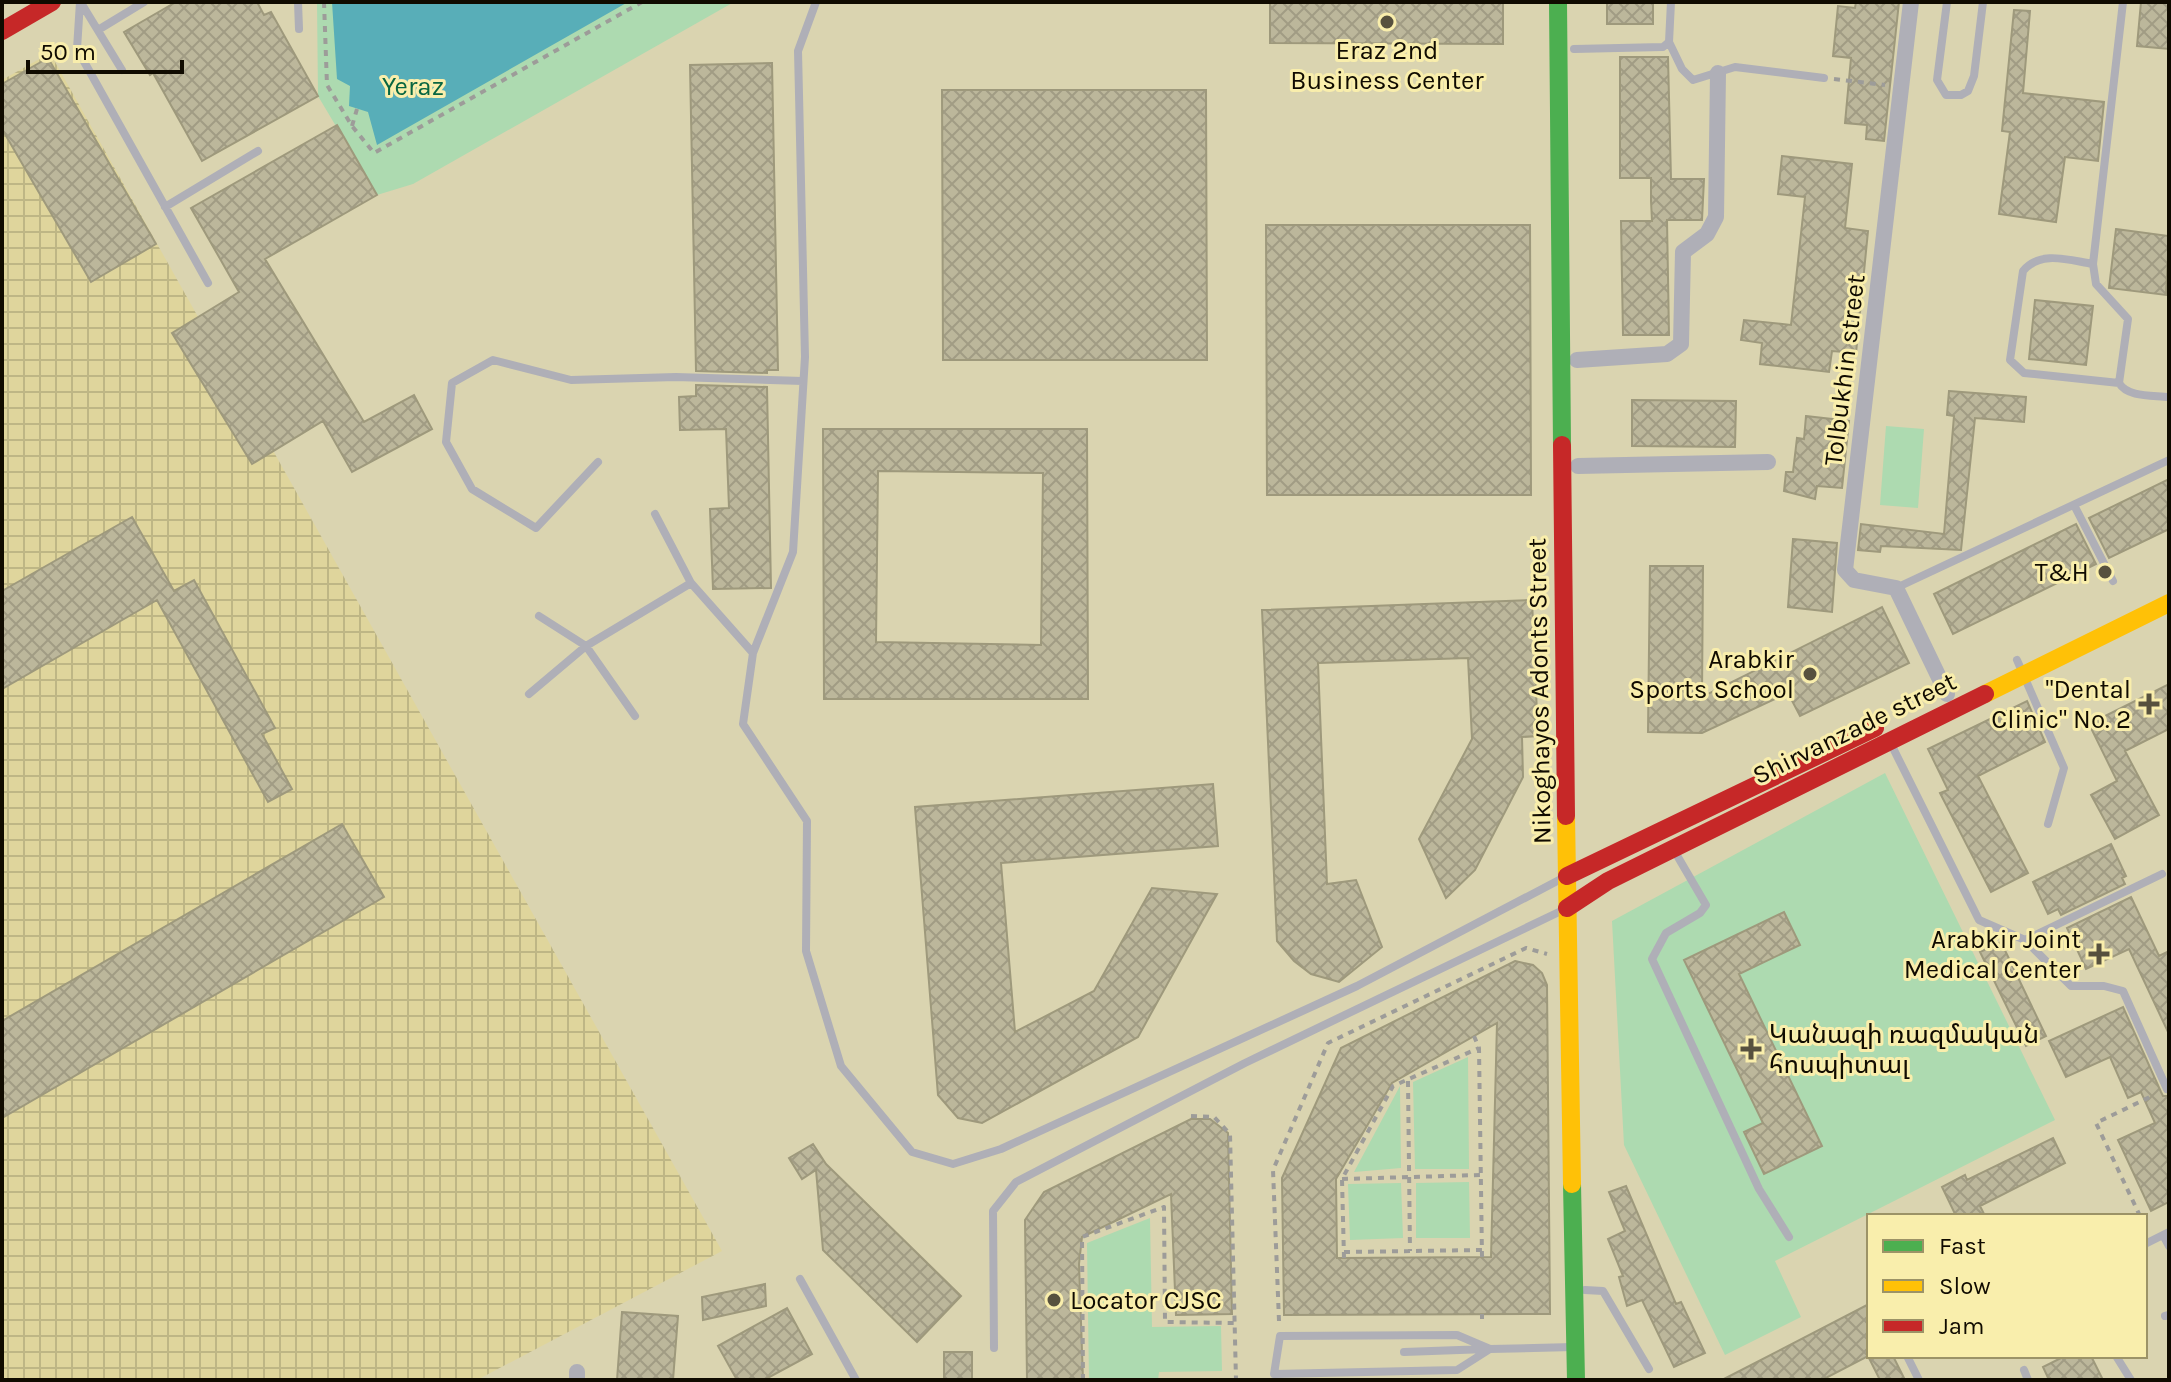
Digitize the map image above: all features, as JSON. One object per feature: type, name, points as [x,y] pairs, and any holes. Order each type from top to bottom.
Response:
[{"type":"street","points":[[2,31],[52,2]]},
{"type":"street","name":"Nikoghayos Adonts Street","points":[[1558,2],[1574,873]]},
{"type":"street","name":"Nikoghayos Adonts Street","points":[[1574,2],[1578,466],[1574,903],[1581,1347],[1587,1380]]},
{"type":"street","name":"Tolbukhin street","points":[[1896,588],[1854,580],[1845,570],[1911,2]]},
{"type":"street","points":[[1577,360],[1667,354],[1681,344],[1683,252],[1707,234],[1716,217],[1718,73]]},
{"type":"street","points":[[1578,466],[1768,462]]},
{"type":"street","name":"Shirvanzade street","points":[[1574,873],[1885,732],[2021,666],[2169,586]]},
{"type":"street","points":[[1896,588],[1947,694]]},
{"type":"street","name":"Shirvanzade street","points":[[1574,903],[1885,732],[1947,694],[2169,603]]},
{"type":"street","name":"Nikoghayos Adonts Street","points":[[1574,903],[1585,1290],[1576,1380]]},
{"type":"lane","points":[[98,30],[144,2]]},
{"type":"lane","points":[[298,2],[299,29]]},
{"type":"lane","points":[[816,2],[798,51],[803,381],[793,552],[753,653],[743,724],[807,821],[806,951],[841,1066],[912,1152],[953,1164],[1001,1149],[1343,993],[1574,873]]},
{"type":"lane","points":[[1671,2],[1669,42],[1686,77],[1693,80],[1735,67],[1824,78]]},
{"type":"lane","points":[[1947,2],[1937,80],[1946,95],[1952,96],[1968,91],[1974,76],[1983,2]]},
{"type":"lane","points":[[2123,2],[2093,264],[2096,284],[2128,319],[2119,383],[2123,390],[2131,393],[2169,397]]},
{"type":"lane","points":[[82,4],[122,70]]},
{"type":"lane","points":[[82,4],[77,49],[208,283]]},
{"type":"lane","points":[[1574,49],[1663,47],[1669,42]]},
{"type":"lane","points":[[165,207],[258,151]]},
{"type":"lane","points":[[2093,264],[2046,257],[2031,261],[2023,271],[2010,360],[2024,373],[2119,383]]},
{"type":"lane","points":[[598,462],[536,528],[472,489],[446,442],[452,383],[493,360],[571,380],[676,377],[803,381]]},
{"type":"lane","points":[[1896,588],[2169,460]]},
{"type":"lane","points":[[2074,505],[2113,581]]},
{"type":"lane","points":[[655,514],[691,583],[753,653]]},
{"type":"lane","points":[[529,694],[586,646],[691,583]]},
{"type":"lane","points":[[539,616],[586,646],[635,716]]},
{"type":"lane","points":[[2021,666],[2064,768],[2048,824]]},
{"type":"lane","points":[[1885,732],[1979,920],[2025,940],[2071,986],[2104,986],[2123,991],[2167,1089]]},
{"type":"lane","points":[[1673,848],[1706,905],[1700,913],[1666,933],[1652,959],[1759,1189],[1789,1237]]},
{"type":"lane","points":[[2025,940],[2162,874]]},
{"type":"lane","points":[[994,1348],[993,1211],[1016,1182],[1245,1063],[1574,903]]},
{"type":"lane","points":[[2147,1243],[2166,1234],[2169,1246]]},
{"type":"lane","points":[[800,1279],[856,1380]]},
{"type":"lane","points":[[1585,1290],[1603,1291],[1649,1369]]},
{"type":"lane","points":[[1457,1335],[1490,1349],[1457,1370],[1274,1374],[1280,1336],[1457,1335]]},
{"type":"lane","points":[[1404,1352],[1581,1347]]},
{"type":"lane","points":[[1908,1358],[1919,1380]]},
{"type":"lane","points":[[2117,1358],[2131,1380]]},
{"type":"lane","points":[[2024,1370],[2028,1380]]},
{"type":"path","points":[[324,2],[327,85],[352,126],[374,153],[642,2]]},
{"type":"path","points":[[1849,81],[1892,85]]},
{"type":"path","points":[[352,126],[357,109]]},
{"type":"path","points":[[1280,1336],[1273,1170],[1328,1043],[1526,948],[1552,956]]},
{"type":"path","points":[[1451,983],[1455,991]]},
{"type":"path","points":[[1474,1036],[1479,1048],[1482,1257]]},
{"type":"path","points":[[1479,1048],[1393,1086],[1342,1179],[1344,1255],[1482,1250]]},
{"type":"path","points":[[1408,1080],[1410,1251]]},
{"type":"path","points":[[2139,1214],[2096,1123],[2167,1089]]},
{"type":"path","points":[[1191,1116],[1214,1117],[1230,1134],[1236,1380]]},
{"type":"path","points":[[1342,1179],[1481,1175]]},
{"type":"path","points":[[1083,1380],[1082,1237],[1164,1207],[1165,1322],[1235,1323]]},
{"type":"shaded area","points":[[50,53],[722,1251],[477,1380],[2,1380],[2,80]]},
{"type":"green space","name":"Yeraz","points":[[317,2],[734,2],[413,184],[377,195],[318,96]]},
{"type":"green space","points":[[1886,426],[1924,429],[1918,508],[1880,505]]},
{"type":"green space","points":[[1885,773],[2055,1120],[1775,1261],[1801,1317],[1725,1355],[1624,1145],[1612,921]]},
{"type":"green space","points":[[1468,1057],[1469,1169],[1415,1169],[1413,1082]]},
{"type":"green space","points":[[1400,1086],[1401,1168],[1354,1172]]},
{"type":"green space","points":[[1469,1182],[1470,1238],[1416,1238],[1416,1183]]},
{"type":"green space","points":[[1401,1183],[1403,1238],[1350,1240],[1348,1184]]},
{"type":"green space","points":[[1150,1218],[1152,1327],[1221,1326],[1222,1371],[1159,1372],[1158,1380],[1089,1380],[1087,1243]]},
{"type":"water","points":[[332,2],[628,2],[377,145],[368,112],[349,106],[350,86],[337,79]]},
{"type":"building","points":[[176,2],[257,2],[264,15],[271,12],[318,96],[202,161],[153,73],[150,75],[124,32]]},
{"type":"building","name":"Eraz 2nd Business Center","points":[[1270,2],[1503,2],[1503,44],[1270,43]]},
{"type":"building","points":[[1607,2],[1653,2],[1653,24],[1607,24]]},
{"type":"building","points":[[1856,2],[1899,2],[1884,141],[1866,139],[1867,125],[1845,123],[1851,58],[1833,56],[1838,6],[1855,8]]},
{"type":"building","points":[[2141,2],[2169,2],[2169,49],[2137,46]]},
{"type":"building","points":[[2014,10],[2030,11],[2023,93],[2104,102],[2098,161],[2065,157],[2056,222],[1999,214],[2010,132],[2002,131]]},
{"type":"building","points":[[1620,57],[1668,57],[1671,179],[1704,179],[1702,220],[1667,220],[1669,335],[1623,335],[1621,221],[1652,221],[1651,178],[1620,178]]},
{"type":"building","points":[[48,58],[156,244],[91,282],[2,129],[2,84]]},
{"type":"building","points":[[772,63],[778,370],[767,370],[767,373],[696,371],[690,65]]},
{"type":"building","points":[[942,90],[1206,90],[1207,360],[943,360]]},
{"type":"building","points":[[337,125],[377,195],[265,259],[364,422],[414,395],[432,429],[352,472],[323,421],[252,464],[172,333],[239,292],[191,208]]},
{"type":"building","points":[[1782,156],[1852,164],[1845,228],[1868,231],[1856,353],[1832,351],[1829,372],[1760,364],[1762,343],[1741,340],[1744,320],[1791,325],[1805,197],[1778,194]]},
{"type":"building","points":[[1266,225],[1530,225],[1531,495],[1267,495]]},
{"type":"building","points":[[2116,229],[2169,236],[2166,295],[2109,288]]},
{"type":"building","points":[[2035,300],[2093,306],[2086,365],[2029,359]]},
{"type":"building","points":[[696,385],[767,387],[771,588],[713,589],[710,509],[729,508],[726,429],[680,430],[679,397],[696,396]]},
{"type":"building","points":[[1949,391],[2026,397],[2024,422],[1975,418],[1961,550],[1881,546],[1880,552],[1858,550],[1861,524],[1944,534],[1954,416],[1947,415]]},
{"type":"building","points":[[1632,400],[1736,401],[1735,447],[1632,446]]},
{"type":"building","points":[[1806,416],[1849,421],[1842,488],[1817,486],[1815,499],[1784,491],[1786,472],[1793,472],[1797,438],[1804,439]]},
{"type":"building","points":[[823,429],[1087,429],[1088,699],[824,699]],"holes":[[[878,471],[1043,473],[1041,645],[876,642]]]},
{"type":"building","points":[[2169,479],[2169,529],[2109,558],[2089,518]]},
{"type":"building","points":[[132,517],[174,591],[194,580],[275,728],[262,734],[292,789],[268,802],[157,600],[2,689],[2,591]]},
{"type":"building","points":[[2076,524],[2096,564],[1953,634],[1934,594]]},
{"type":"building","points":[[1793,539],[1837,543],[1832,612],[1788,607]]},
{"type":"building","points":[[1650,566],[1703,566],[1702,697],[1882,607],[1909,663],[1800,716],[1788,693],[1702,733],[1648,732]]},
{"type":"building","points":[[1532,600],[1538,736],[1522,737],[1523,777],[1475,870],[1446,898],[1419,839],[1472,739],[1468,658],[1318,663],[1327,884],[1356,880],[1382,947],[1339,982],[1311,974],[1294,961],[1277,941],[1262,610]]},
{"type":"building","points":[[2169,684],[2169,729],[2125,751],[2159,815],[2115,839],[2091,795],[2117,781],[2089,724]]},
{"type":"building","points":[[2027,701],[2045,742],[1978,776],[2028,873],[1991,892],[1940,793],[1948,790],[1928,749]]},
{"type":"building","points":[[1213,784],[1218,846],[1001,863],[1015,1032],[1094,991],[1152,888],[1217,894],[1138,1037],[982,1123],[958,1118],[938,1095],[915,807]]},
{"type":"building","points":[[342,824],[384,897],[2,1118],[2,1021]]},
{"type":"building","points":[[2111,844],[2126,876],[2122,878],[2125,884],[2061,915],[2058,909],[2048,914],[2033,882]]},
{"type":"building","name":"Arabkir Joint Medical Center","points":[[2131,897],[2159,956],[2169,951],[2169,1034],[2129,949],[2086,969],[2067,928]]},
{"type":"building","name":"Կանազի ռազմական հոսպիտալ","points":[[1784,912],[1800,945],[1739,974],[1822,1146],[1764,1174],[1744,1132],[1763,1123],[1684,960]]},
{"type":"building","points":[[2001,942],[2046,1036],[2026,1046],[1980,952]]},
{"type":"building","points":[[1515,961],[1533,965],[1542,973],[1547,985],[1550,1314],[1284,1315],[1282,1178],[1341,1048]],"holes":[[[1497,1023],[1491,1257],[1337,1258],[1336,1179],[1392,1083]]]},
{"type":"building","points":[[2123,1007],[2163,1096],[2169,1096],[2169,1202],[2151,1211],[2118,1140],[2155,1123],[2141,1092],[2128,1098],[2110,1057],[2066,1077],[2049,1041]]},
{"type":"building","points":[[1191,1119],[1210,1119],[1228,1133],[1232,1314],[1176,1315],[1171,1194],[1082,1237],[1079,1264],[1083,1380],[1027,1380],[1025,1220],[1044,1192]]},
{"type":"building","points":[[2053,1138],[2065,1163],[1980,1206],[1984,1214],[1955,1214],[1942,1187],[1965,1175],[1967,1180]]},
{"type":"building","points":[[813,1144],[826,1164],[961,1296],[917,1342],[823,1250],[816,1170],[802,1179],[789,1158]]},
{"type":"building","points":[[1626,1186],[1676,1304],[1681,1302],[1705,1353],[1674,1367],[1642,1300],[1627,1306],[1619,1277],[1623,1276],[1608,1239],[1625,1231],[1609,1192]]},
{"type":"building","points":[[765,1284],[766,1306],[703,1320],[702,1297]]},
{"type":"building","points":[[1867,1305],[1867,1357],[1822,1380],[1722,1380]]},
{"type":"building","points":[[787,1308],[812,1354],[764,1380],[737,1380],[718,1346]]},
{"type":"building","points":[[622,1312],[678,1316],[673,1380],[617,1380]]},
{"type":"building","points":[[944,1352],[972,1352],[972,1380],[944,1380]]},
{"type":"building","points":[[1869,1358],[1894,1358],[1905,1380],[1880,1380]]},
{"type":"building","points":[[2061,1358],[2092,1358],[2103,1380],[2049,1380],[2043,1367]]},
{"type":"traffic: fast","points":[[1558,2],[1562,445]]},
{"type":"traffic: fast","points":[[1572,1184],[1576,1380]]},
{"type":"traffic: slow","points":[[1985,694],[2169,603]]},
{"type":"traffic: slow","points":[[1566,816],[1572,1184]]},
{"type":"traffic: jam","points":[[2,31],[52,2]]},
{"type":"traffic: jam","points":[[1562,445],[1566,816]]},
{"type":"traffic: jam","points":[[1567,908],[1608,881],[1985,694]]},
{"type":"traffic: jam","points":[[1567,876],[1875,728]]},
{"type":"place","name":"Eraz 2nd Business Center","points":[[1387,22]]},
{"type":"place","name":"T&H","points":[[2105,572]]},
{"type":"place","name":"Arabkir Sports School","points":[[1810,674]]},
{"type":"place","name":"\"Dental Clinic\" No. 2","points":[[2149,704]]},
{"type":"place","name":"Arabkir Joint Medical Center","points":[[2099,954]]},
{"type":"place","name":"Կանազի ռազմական հոսպիտալ","points":[[1751,1049]]},
{"type":"place","name":"Locator CJSC","points":[[1054,1300]]}]
